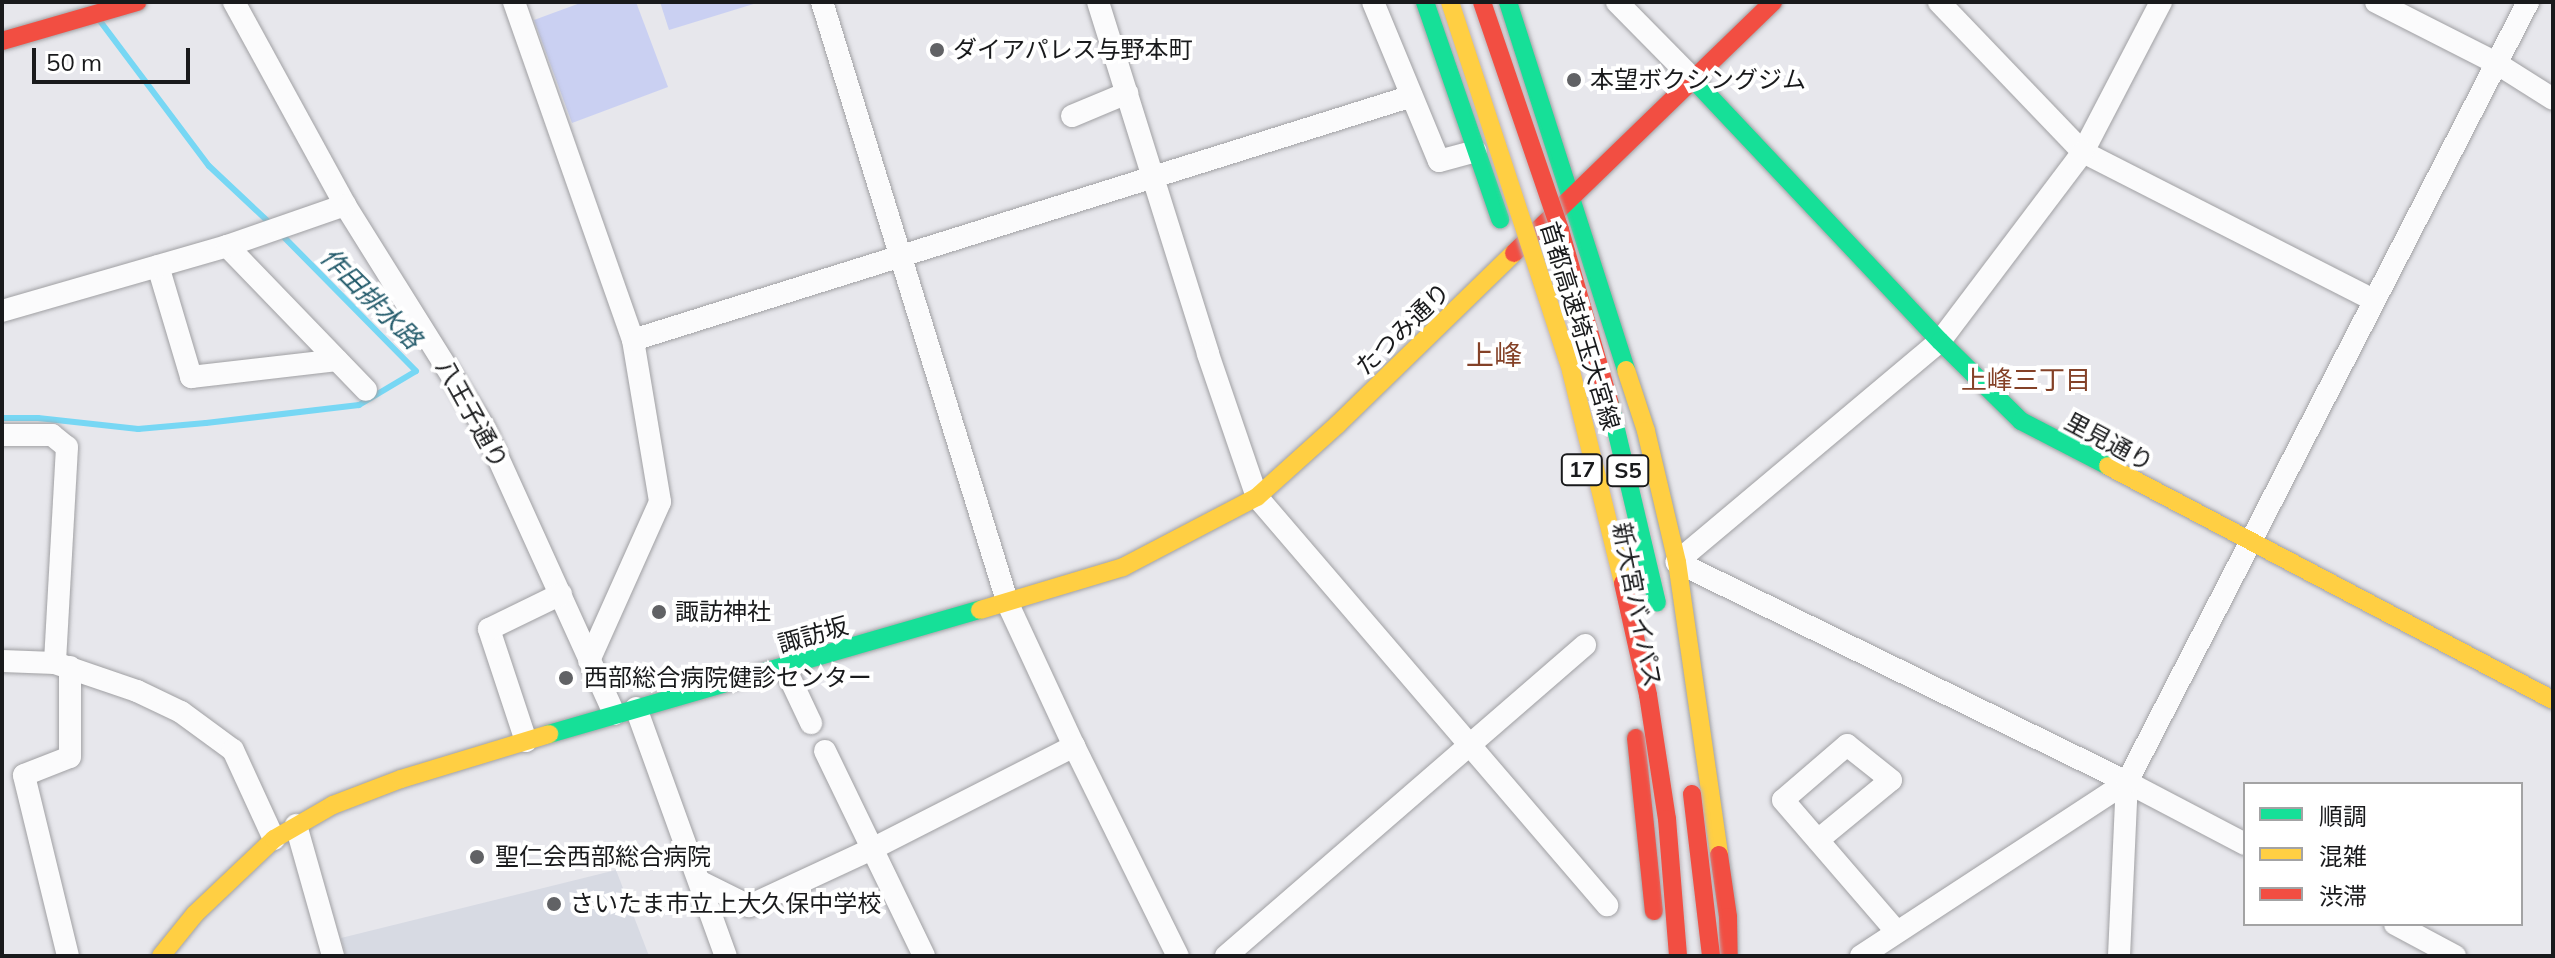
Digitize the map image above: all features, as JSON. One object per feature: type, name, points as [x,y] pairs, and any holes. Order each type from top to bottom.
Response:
[{"type":"main road","points":[[2,41],[98,7],[137,2]]},
{"type":"main road","points":[[1425,2],[1515,264]]},
{"type":"main road","name":"首都高速埼玉大宮線","points":[[1450,2],[1550,302],[1604,499],[1648,695],[1667,819],[1678,956]]},
{"type":"main road","name":"首都高速埼玉大宮線","points":[[1482,2],[1560,230],[1599,362],[1633,489],[1660,620]]},
{"type":"main road","name":"新大宮バイパス","points":[[1508,2],[1646,431],[1677,562],[1728,917],[1729,956]]},
{"type":"main road","name":"たつみ通り","points":[[1008,604],[1134,563],[1257,497],[1515,264],[1572,200],[1773,2]]},
{"type":"main road","name":"里見通り","points":[[1693,79],[1940,341],[2021,421],[2250,544],[2553,700]]},
{"type":"main road","name":"新大宮バイパス","points":[[1557,394],[1595,509],[1633,711],[1656,925]]},
{"type":"main road","name":"諏訪坂","points":[[161,956],[195,914],[274,839],[333,805],[401,779],[614,714],[1008,604]]},
{"type":"main road","points":[[1687,766],[1711,956]]},
{"type":"main road","points":[[1728,917],[1737,956]]},
{"type":"street","name":"八王子通り","points":[[234,2],[345,205],[485,429],[614,714]]},
{"type":"street","points":[[514,2],[633,340],[660,502],[589,661]]},
{"type":"street","points":[[822,2],[1008,604],[1178,956]]},
{"type":"street","points":[[1098,2],[1257,497],[1607,905]]},
{"type":"street","points":[[1373,2],[1439,161],[1476,151]]},
{"type":"street","points":[[1617,2],[1693,79]]},
{"type":"street","points":[[1939,2],[2083,152],[2374,300]]},
{"type":"street","points":[[2161,2],[2083,152],[1940,341],[1677,562],[2127,782],[2243,843]]},
{"type":"street","points":[[2376,2],[2496,63],[2553,99]]},
{"type":"street","points":[[2119,956],[2127,782],[2528,2]]},
{"type":"street","points":[[1072,116],[1127,93]]},
{"type":"street","points":[[633,340],[1412,96]]},
{"type":"street","points":[[2,311],[227,246],[345,205]]},
{"type":"street","points":[[227,246],[366,390]]},
{"type":"street","points":[[158,266],[191,377],[337,360]]},
{"type":"street","points":[[2,435],[52,435],[67,447],[62,665],[70,757],[2,782]]},
{"type":"street","points":[[526,741],[489,629],[561,594]]},
{"type":"street","points":[[1226,956],[1585,645]]},
{"type":"street","points":[[2,661],[62,665],[137,691],[181,712],[233,750],[274,839]]},
{"type":"street","points":[[785,668],[811,723]]},
{"type":"street","points":[[636,708],[726,956]]},
{"type":"street","points":[[1818,840],[1891,780],[1847,745],[1783,800],[1897,932]]},
{"type":"street","points":[[701,882],[749,906],[872,849],[1074,746]]},
{"type":"street","points":[[825,751],[924,956]]},
{"type":"street","points":[[24,775],[68,956]]},
{"type":"street","points":[[1861,956],[2127,782]]},
{"type":"street","points":[[296,825],[333,956]]},
{"type":"street","points":[[2399,926],[2455,956]]},
{"type":"shaded area","points":[[583,2],[636,2],[668,87],[572,123],[534,20]]},
{"type":"shaded area","points":[[660,2],[760,2],[669,30]]},
{"type":"shaded area","name":"さいたま市立上大久保中学校","points":[[616,870],[649,956],[346,956],[341,938]]},
{"type":"waterway","name":"作田排水路","points":[[100,21],[209,166],[273,226]]},
{"type":"waterway","name":"作田排水路","points":[[2,418],[38,418],[138,429],[206,423],[359,405],[416,371],[281,234]]},
{"type":"traffic: fast","points":[[1425,2],[1500,219]]},
{"type":"traffic: fast","points":[[1508,2],[1626,370]]},
{"type":"traffic: fast","points":[[1693,79],[1940,341],[2021,421],[2108,466]]},
{"type":"traffic: fast","points":[[1610,404],[1657,603]]},
{"type":"traffic: fast","points":[[549,734],[980,610]]},
{"type":"traffic: slow","points":[[1450,2],[1571,371],[1623,583]]},
{"type":"traffic: slow","points":[[980,610],[1123,567],[1257,497],[1337,425],[1514,253]]},
{"type":"traffic: slow","points":[[1626,370],[1646,431],[1677,562],[1719,855]]},
{"type":"traffic: slow","points":[[2108,466],[2553,700]]},
{"type":"traffic: slow","points":[[161,956],[195,914],[274,839],[333,805],[401,779],[549,734]]},
{"type":"traffic: jam","points":[[2,41],[137,2]]},
{"type":"traffic: jam","points":[[1482,2],[1560,230],[1610,404]]},
{"type":"traffic: jam","points":[[1514,253],[1773,2]]},
{"type":"traffic: jam","points":[[1623,583],[1648,695],[1667,819],[1678,956]]},
{"type":"traffic: jam","points":[[1636,738],[1654,911]]},
{"type":"traffic: jam","points":[[1692,794],[1711,956]]},
{"type":"traffic: jam","points":[[1719,855],[1728,917],[1729,956]]},
{"type":"place","name":"ダイアパレス与野本町","points":[[937,50]]},
{"type":"place","name":"本望ボクシングジム","points":[[1574,80]]},
{"type":"place","name":"諏訪神社","points":[[659,612]]},
{"type":"place","name":"西部総合病院健診センター","points":[[566,678]]},
{"type":"place","name":"聖仁会西部総合病院","points":[[477,857]]},
{"type":"place","name":"さいたま市立上大久保中学校","points":[[554,904]]},
{"type":"district","name":"上峰","points":[[1494,355]]},
{"type":"district","name":"上峰三丁目","points":[[2026,380]]}]
